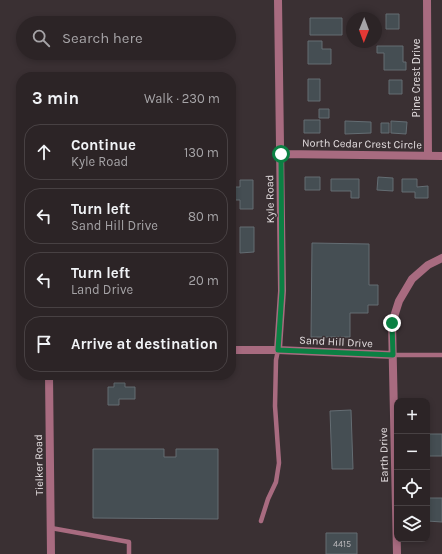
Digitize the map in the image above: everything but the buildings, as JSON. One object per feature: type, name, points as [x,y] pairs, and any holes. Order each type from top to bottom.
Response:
[{"type":"street","name":"Kyle Road","points":[[278,0],[282,291],[278,350]]},
{"type":"street","name":"Pine Crest Drive","points":[[427,0],[428,156]]},
{"type":"street","name":"North Cedar Crest Circle","points":[[281,154],[442,156]]},
{"type":"street","name":"Earth Drive","points":[[397,554],[392,323],[398,301],[412,279],[428,265],[442,258]]},
{"type":"street","name":"Sand Hill Drive","points":[[236,350],[278,350],[393,355]]},
{"type":"street","name":"Tielker Road","points":[[49,380],[51,554]]},
{"type":"lane","points":[[261,521],[268,499],[276,482],[279,463],[275,406],[276,360],[278,350]]},
{"type":"lane","points":[[393,355],[442,355]]},
{"type":"lane","points":[[51,528],[129,542],[129,554]]},
{"type":"route","points":[[281,154],[282,291],[278,350],[393,355],[392,323]]}]
